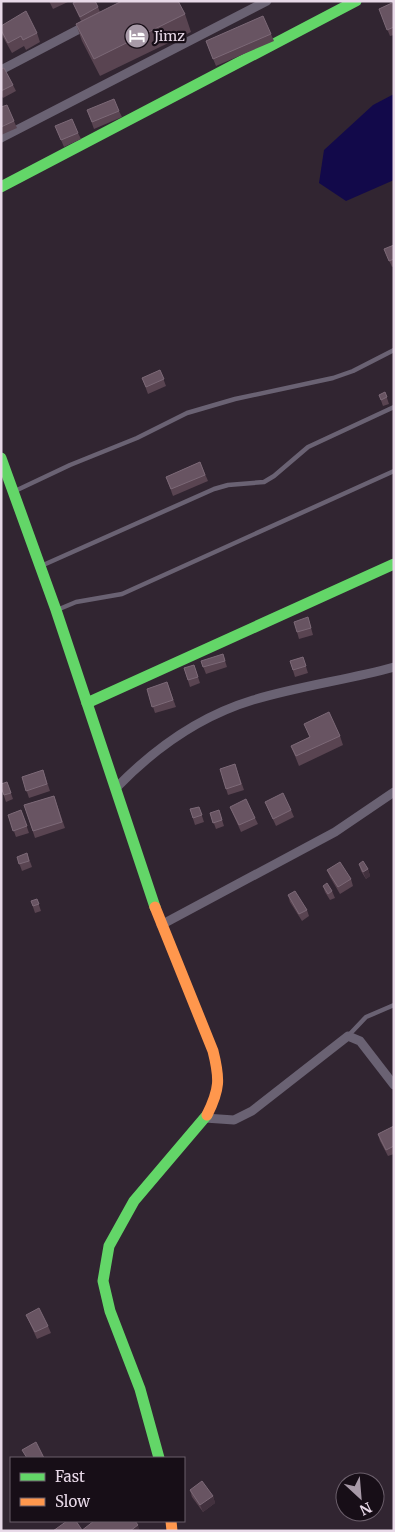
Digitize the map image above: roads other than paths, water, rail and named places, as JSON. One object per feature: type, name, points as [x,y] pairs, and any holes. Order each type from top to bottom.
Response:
[{"type":"street","points":[[1,138],[267,1]]},
{"type":"street","points":[[1,187],[356,1]]},
{"type":"street","points":[[1,70],[97,20]]},
{"type":"street","points":[[1,458],[41,566],[117,787],[161,925],[213,1051],[219,1076],[217,1094],[205,1118],[134,1201],[109,1246],[103,1281],[110,1312],[140,1389],[159,1457]]},
{"type":"street","points":[[88,703],[394,564]]},
{"type":"street","points":[[117,787],[158,748],[209,718],[229,709],[266,697],[394,667]]},
{"type":"street","points":[[161,925],[321,840],[394,792]]},
{"type":"street","points":[[205,1118],[234,1120],[252,1111],[348,1036],[360,1041],[394,1085]]},
{"type":"lane","points":[[14,492],[70,465],[137,438],[187,413],[235,399],[333,378],[394,350]]},
{"type":"lane","points":[[41,566],[214,489],[228,485],[264,482],[274,476],[308,446],[394,407]]},
{"type":"lane","points":[[56,610],[76,602],[122,594],[394,471]]},
{"type":"lane","points":[[348,1036],[366,1017],[394,1005]]},
{"type":"place","name":"Jimz","points":[[137,36]]}]
